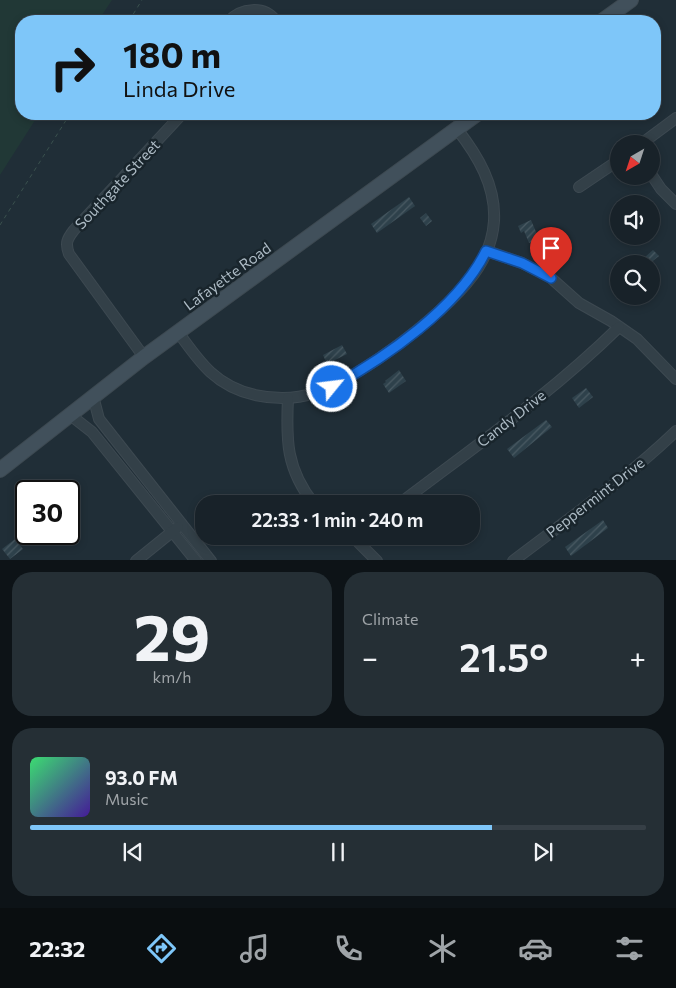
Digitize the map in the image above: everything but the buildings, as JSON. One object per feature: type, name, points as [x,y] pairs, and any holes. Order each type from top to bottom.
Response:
[{"type":"main road","points":[[610,15],[631,0]]},
{"type":"main road","name":"Lafayette Road","points":[[0,470],[144,357],[468,120]]},
{"type":"street","points":[[238,15],[249,10],[268,15]]},
{"type":"street","points":[[653,135],[676,118]]},
{"type":"street","name":"Southgate Street","points":[[144,357],[69,254],[66,244],[74,230],[176,120]]},
{"type":"street","points":[[178,332],[202,364],[219,380],[232,387],[256,395],[288,398],[313,393],[332,387],[368,366],[456,296],[479,267],[486,251],[494,222],[492,195],[484,169],[457,128]]},
{"type":"street","points":[[580,188],[610,166]]},
{"type":"street","points":[[658,185],[676,204]]},
{"type":"street","points":[[486,251],[537,270],[551,278],[579,303],[638,340],[676,379]]},
{"type":"street","name":"Candy Drive","points":[[411,495],[529,406],[588,357],[619,327]]},
{"type":"street","points":[[93,396],[100,419],[211,560]]},
{"type":"street","points":[[288,398],[286,434],[291,463],[300,484],[308,495]]},
{"type":"street","points":[[69,414],[92,432],[196,560]]},
{"type":"street","name":"Peppermint Drive","points":[[512,560],[614,484],[676,431]]},
{"type":"street","points":[[136,560],[182,523]]},
{"type":"street","points":[[362,545],[377,560]]},
{"type":"path","points":[[133,15],[142,0]]},
{"type":"path","points":[[0,225],[66,120]]},
{"type":"green space","points":[[0,0],[112,0],[102,15],[15,15],[15,120],[35,120],[0,175]]},
{"type":"route","points":[[332,387],[368,366],[416,330],[456,296],[479,267],[486,251],[522,263],[551,278]]}]
